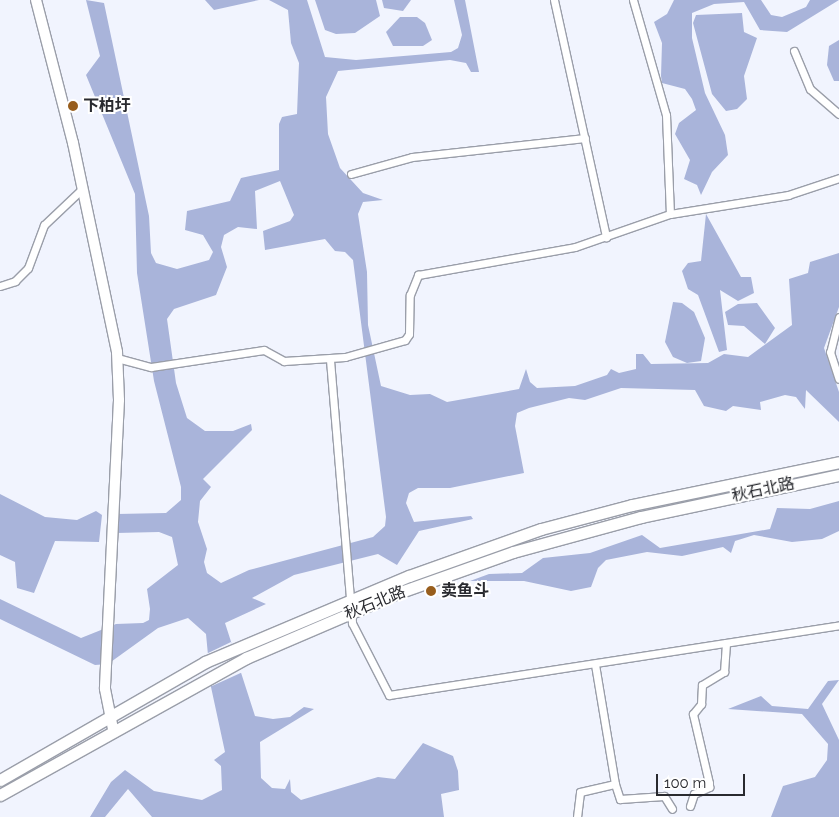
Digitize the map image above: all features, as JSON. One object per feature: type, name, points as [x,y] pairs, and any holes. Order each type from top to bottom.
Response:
[{"type":"main road","name":"秋石北路","points":[[0,780],[205,662],[350,599],[542,529],[735,482],[839,462]]},
{"type":"main road","name":"秋石北路","points":[[0,795],[113,729],[246,658],[353,612],[513,552],[641,516],[839,475]]},
{"type":"street","points":[[36,0],[82,189],[117,358],[119,400],[105,688],[113,729]]},
{"type":"street","points":[[554,0],[606,237]]},
{"type":"street","points":[[633,0],[666,114],[670,214]]},
{"type":"street","points":[[794,51],[810,89],[839,114]]},
{"type":"street","points":[[351,174],[412,157],[585,138]]},
{"type":"street","points":[[117,358],[151,368],[264,350],[284,361],[330,360],[405,340],[410,334],[410,295],[418,274],[479,266],[606,237],[670,214],[788,195],[839,178]]},
{"type":"street","points":[[0,286],[14,282],[28,268],[44,225],[82,189]]},
{"type":"street","points":[[839,317],[830,352],[839,379]]},
{"type":"street","points":[[330,360],[350,599],[353,612],[352,623],[389,696],[839,626]]},
{"type":"street","points":[[690,806],[694,794],[709,787],[693,714],[701,704],[702,685],[724,672],[726,643]]},
{"type":"street","points":[[595,664],[615,784],[620,800],[664,796],[672,809]]},
{"type":"street","points":[[578,817],[580,792],[615,784]]},
{"type":"water","points":[[86,0],[104,3],[149,216],[151,253],[156,263],[177,269],[209,260],[213,252],[203,235],[185,230],[187,211],[230,201],[241,178],[279,170],[279,124],[282,117],[297,114],[299,63],[291,43],[288,10],[269,0],[307,0],[325,57],[356,60],[451,52],[458,48],[462,35],[454,0],[465,0],[479,72],[471,72],[466,63],[450,60],[338,71],[326,97],[328,134],[340,168],[363,193],[383,200],[363,202],[358,214],[367,272],[368,325],[381,386],[410,395],[430,394],[447,402],[519,389],[526,369],[530,382],[537,388],[575,386],[607,375],[611,369],[619,373],[636,369],[636,354],[643,354],[651,364],[708,363],[724,354],[748,357],[792,325],[789,279],[808,273],[810,262],[839,253],[839,307],[824,348],[839,392],[839,422],[806,390],[805,409],[796,397],[785,395],[760,402],[761,410],[733,406],[726,411],[704,406],[695,390],[621,388],[585,400],[569,398],[529,408],[517,413],[515,426],[524,473],[450,488],[418,488],[409,493],[406,503],[414,522],[471,516],[473,519],[419,531],[397,565],[378,554],[294,575],[252,598],[266,604],[225,623],[255,716],[273,719],[290,717],[304,707],[314,709],[260,742],[261,778],[272,788],[285,789],[290,779],[291,792],[301,800],[378,777],[395,779],[423,743],[453,756],[458,771],[459,790],[441,794],[444,817],[152,817],[128,789],[105,817],[90,817],[111,782],[125,770],[154,791],[202,800],[222,790],[221,766],[214,760],[225,752],[211,687],[206,634],[188,618],[158,628],[108,664],[95,665],[0,619],[0,599],[81,638],[116,624],[143,623],[149,620],[150,609],[147,589],[178,565],[172,537],[159,532],[116,533],[117,514],[166,513],[181,500],[181,487],[154,381],[137,273],[135,194],[86,75],[100,56]],"holes":[[[280,181],[294,215],[290,221],[263,231],[265,250],[325,239],[335,251],[345,252],[353,260],[386,517],[385,526],[373,537],[249,570],[221,583],[207,573],[204,562],[207,549],[198,522],[200,501],[211,487],[203,479],[252,430],[251,424],[233,431],[205,431],[187,418],[176,383],[167,319],[174,309],[216,295],[227,267],[221,247],[224,235],[238,227],[257,229],[255,191]]]},
{"type":"water","points":[[205,0],[259,0],[214,10]]},
{"type":"water","points":[[315,0],[376,0],[380,16],[355,33],[336,34],[325,30]]},
{"type":"water","points":[[382,0],[411,0],[403,11],[384,8]]},
{"type":"water","points":[[674,0],[761,0],[771,15],[782,17],[806,7],[810,0],[839,0],[787,32],[760,30],[744,2],[714,4],[692,13],[692,38],[705,93],[725,135],[728,155],[712,172],[701,195],[697,185],[684,179],[690,160],[675,134],[679,123],[696,110],[692,99],[685,89],[662,83],[661,76],[662,43],[654,22],[667,14]]},
{"type":"water","points":[[742,13],[744,32],[757,38],[744,76],[747,99],[737,109],[726,111],[712,94],[693,23],[696,15]]},
{"type":"water","points":[[400,17],[417,17],[425,23],[432,40],[423,46],[393,46],[386,32]]},
{"type":"water","points":[[839,40],[839,81],[834,81],[827,65],[829,46]]},
{"type":"water","points":[[706,214],[741,277],[751,277],[754,293],[738,301],[720,290],[727,350],[719,352],[698,295],[688,289],[682,271],[688,263],[701,261]]},
{"type":"water","points":[[673,302],[682,303],[694,312],[705,338],[701,361],[687,363],[673,357],[665,342]]},
{"type":"water","points":[[757,303],[775,328],[765,344],[744,326],[728,325],[725,312],[738,304]]},
{"type":"water","points":[[0,494],[45,517],[77,520],[96,511],[102,515],[99,542],[55,541],[34,593],[17,588],[15,562],[0,555]]},
{"type":"water","points":[[839,501],[839,531],[822,539],[792,542],[754,535],[735,541],[731,553],[723,547],[682,556],[647,552],[606,560],[598,568],[591,587],[571,591],[524,581],[470,581],[489,574],[522,573],[543,558],[590,553],[642,535],[660,548],[770,529],[777,508],[810,509]]},
{"type":"water","points":[[839,680],[822,704],[839,740],[839,817],[771,817],[783,786],[815,777],[827,760],[828,744],[802,714],[728,709],[761,696],[772,706],[808,709],[828,681]]},
{"type":"pier","points":[[231,642],[245,671],[212,686],[204,655]]},
{"type":"place","name":"下柏圩","points":[[73,106]]},
{"type":"place","name":"卖鱼斗","points":[[431,591]]}]
